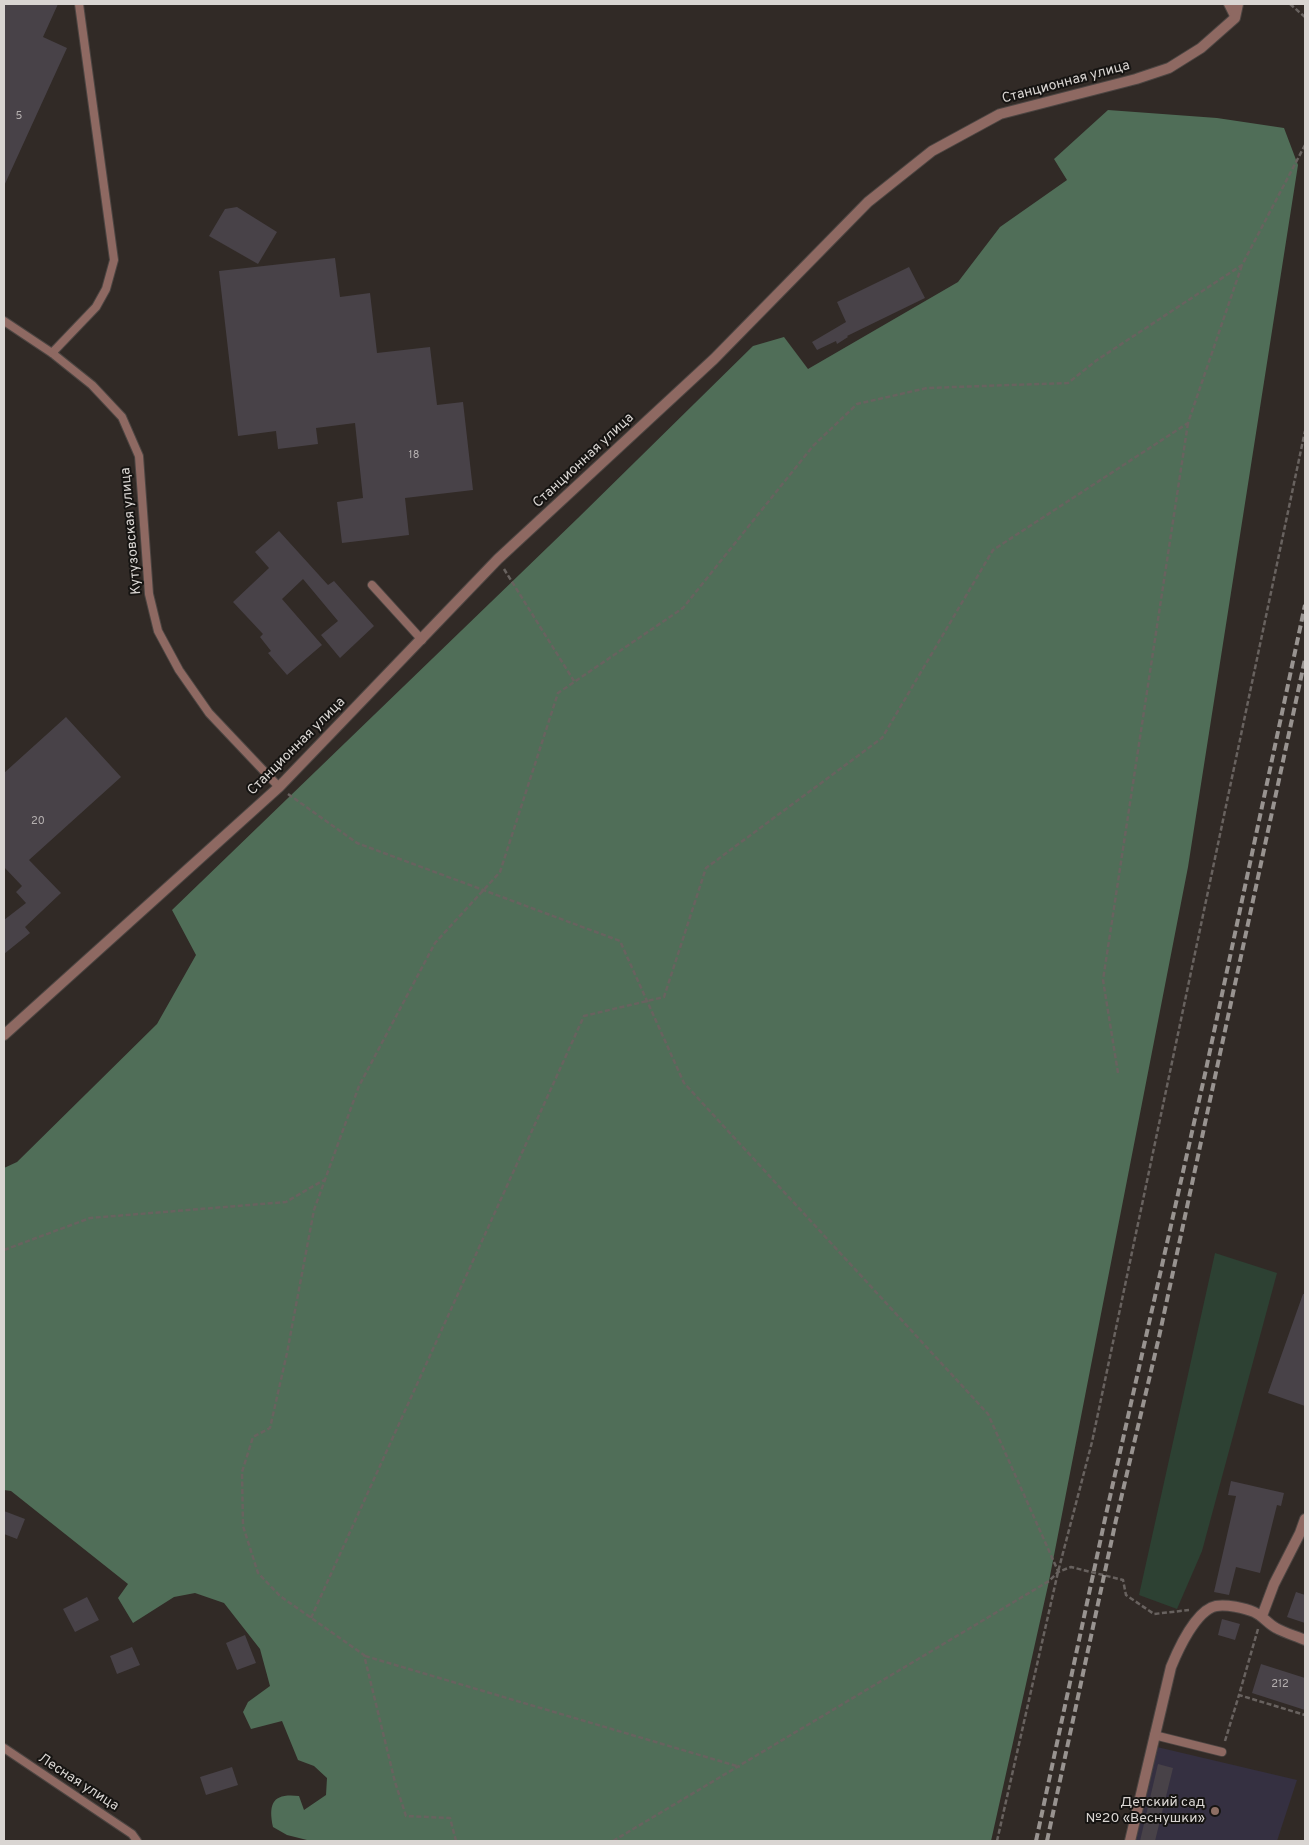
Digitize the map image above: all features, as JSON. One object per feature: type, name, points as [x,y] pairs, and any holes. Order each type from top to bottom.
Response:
[{"type":"street","points":[[1235,18],[1238,4]]},
{"type":"street","name":"Станционная улица","points":[[4,1035],[279,787],[498,559],[714,359],[868,202],[932,151],[1000,114],[1136,79],[1169,68],[1201,48],[1235,18]]},
{"type":"street","points":[[1262,1616],[1274,1584],[1300,1533],[1305,1519]]},
{"type":"street","points":[[1130,1841],[1154,1735],[1175,1656],[1195,1623],[1210,1608],[1228,1606],[1253,1611],[1276,1628],[1305,1640]]},
{"type":"lane","points":[[52,353],[96,307],[106,289],[114,260],[79,4]]},
{"type":"lane","points":[[1228,4],[1235,18]]},
{"type":"lane","name":"Кутузовская улица","points":[[4,321],[52,353],[92,384],[122,417],[139,456],[149,594],[158,631],[179,670],[209,713],[279,787]]},
{"type":"lane","points":[[372,585],[422,640]]},
{"type":"lane","points":[[1154,1735],[1222,1752]]},
{"type":"lane","name":"Лесная улица","points":[[4,1748],[132,1834],[137,1841]]},
{"type":"path","points":[[1290,4],[1305,17]]},
{"type":"path","points":[[1118,1073],[1103,980],[1188,423],[1242,265],[1305,145]]},
{"type":"path","points":[[740,1767],[364,1655],[280,1596],[258,1573],[242,1526],[242,1472],[253,1437],[270,1428],[287,1353],[314,1210],[359,1086],[434,943],[500,872],[558,692],[683,608],[813,446],[857,404],[927,388],[1068,383],[1097,360],[1242,265]]},
{"type":"path","points":[[311,1618],[584,1016],[664,997],[706,868],[882,738],[992,550],[1188,423]]},
{"type":"path","points":[[997,1841],[1058,1572],[1092,1442],[1305,431]]},
{"type":"path","points":[[498,559],[574,682]]},
{"type":"path","points":[[279,787],[357,843],[620,942],[684,1083],[988,1414],[1058,1572]]},
{"type":"path","points":[[4,1250],[90,1218],[286,1202],[325,1179]]},
{"type":"path","points":[[613,1841],[1049,1581],[1058,1572],[1072,1566],[1123,1580],[1126,1595],[1154,1614],[1210,1608]]},
{"type":"path","points":[[1222,1752],[1262,1616]]},
{"type":"path","points":[[364,1655],[395,1782],[406,1816],[450,1818],[456,1841]]},
{"type":"path","points":[[1239,1695],[1305,1715]]},
{"type":"shaded area","name":"Детский сад №20 «Веснушки»","points":[[1157,1747],[1297,1780],[1277,1841],[1135,1841]]},
{"type":"green space","points":[[1108,110],[1217,118],[1284,128],[1298,165],[1188,867],[1049,1581],[991,1841],[311,1841],[287,1835],[273,1827],[271,1812],[274,1801],[283,1796],[299,1796],[304,1810],[326,1795],[327,1778],[314,1766],[298,1760],[282,1721],[251,1729],[243,1712],[248,1702],[270,1686],[260,1649],[224,1603],[195,1593],[174,1597],[133,1623],[118,1598],[128,1584],[11,1491],[4,1490],[4,1168],[17,1162],[157,1024],[196,955],[172,910],[578,518],[753,346],[784,337],[808,369],[958,282],[1000,227],[1067,180],[1054,159]]},
{"type":"green space","points":[[1215,1253],[1277,1273],[1202,1551],[1177,1609],[1139,1595]]},
{"type":"building","points":[[4,4],[58,4],[43,37],[67,48],[4,186]]},
{"type":"building","points":[[237,207],[277,232],[258,264],[209,236],[225,209]]},
{"type":"building","points":[[335,258],[340,297],[370,293],[377,353],[430,347],[437,405],[463,402],[473,490],[405,498],[409,535],[342,543],[337,502],[363,498],[355,423],[316,428],[318,444],[278,449],[276,431],[238,436],[219,271]]},
{"type":"building","points":[[909,267],[925,298],[847,336],[837,344],[836,341],[817,350],[812,342],[846,322],[837,302]]},
{"type":"building","points":[[279,531],[328,585],[334,581],[374,626],[340,658],[321,635],[338,621],[303,579],[282,599],[322,645],[287,675],[268,653],[271,651],[260,637],[263,634],[233,602],[269,568],[255,552]]},
{"type":"building","points":[[66,717],[121,777],[29,860],[61,893],[25,927],[30,933],[4,954],[4,920],[26,903],[16,892],[22,886],[4,867],[4,773]]},
{"type":"building","points":[[1303,1294],[1305,1294],[1305,1406],[1268,1393]]},
{"type":"building","points":[[1231,1481],[1284,1493],[1281,1506],[1277,1505],[1260,1573],[1236,1567],[1229,1595],[1214,1592],[1236,1496],[1228,1495]]},
{"type":"building","points":[[4,1511],[25,1519],[17,1539],[4,1534]]},
{"type":"building","points":[[1296,1592],[1305,1595],[1305,1623],[1287,1617]]},
{"type":"building","points":[[87,1597],[99,1620],[75,1632],[63,1609]]},
{"type":"building","points":[[1222,1619],[1240,1624],[1235,1640],[1218,1635]]},
{"type":"building","points":[[245,1635],[256,1663],[237,1670],[226,1643]]},
{"type":"building","points":[[132,1647],[140,1665],[117,1674],[110,1656]]},
{"type":"building","points":[[1261,1664],[1305,1678],[1305,1710],[1252,1693]]},
{"type":"building","points":[[1158,1764],[1173,1768],[1155,1841],[1140,1841]]},
{"type":"building","points":[[232,1767],[238,1785],[206,1795],[200,1777]]},
{"type":"railway","points":[[1036,1841],[1105,1519],[1205,1074],[1305,605]]},
{"type":"railway","points":[[1047,1841],[1116,1520],[1159,1337],[1305,659]]},
{"type":"place","name":"Детский сад №20 «Веснушки»","points":[[1215,1811]]}]
